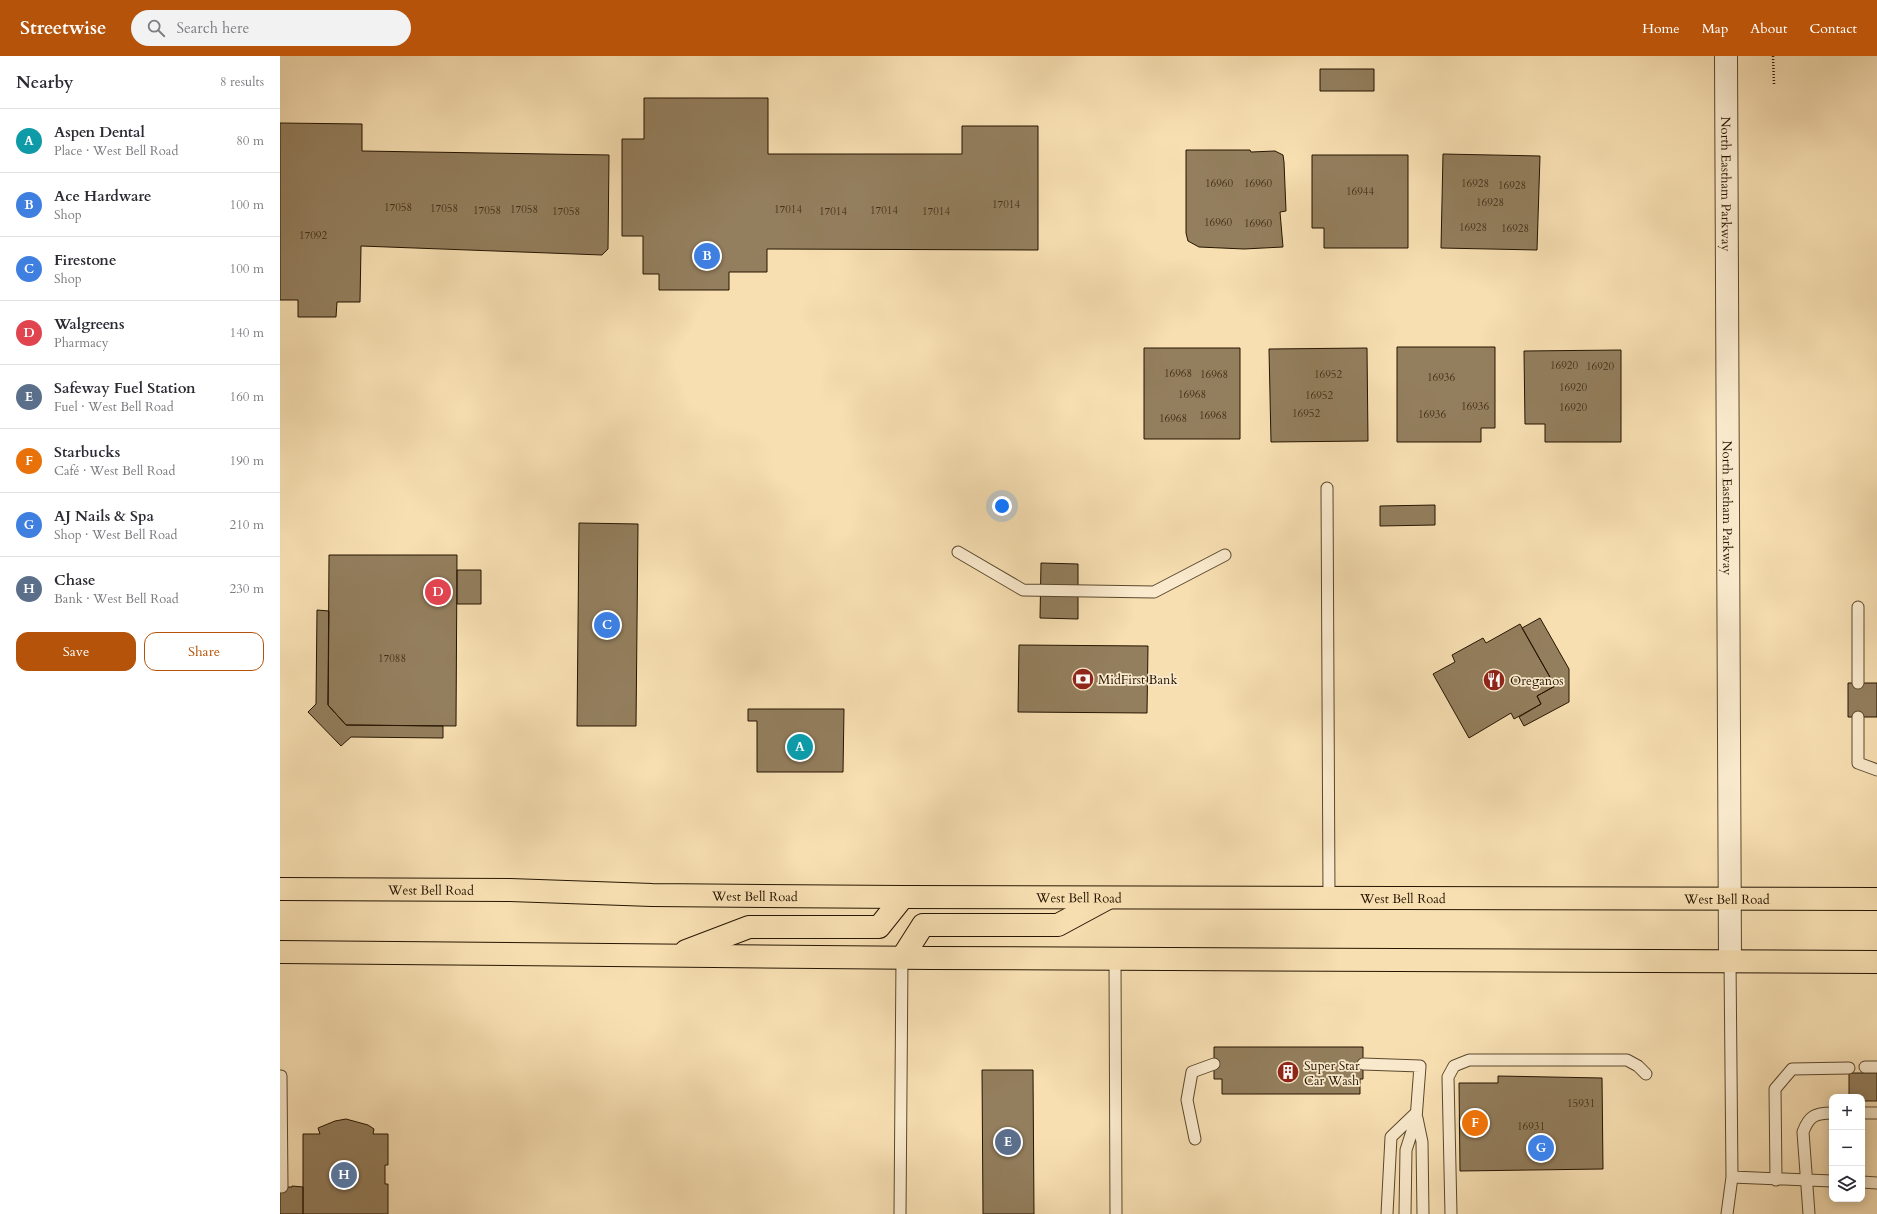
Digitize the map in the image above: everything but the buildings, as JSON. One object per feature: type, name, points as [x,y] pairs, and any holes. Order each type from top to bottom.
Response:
[{"type":"main road","name":"West Bell Road","points":[[280,889],[510,890],[652,895],[1877,899]]},
{"type":"main road","points":[[674,956],[749,927],[879,927],[903,896]]},
{"type":"main road","points":[[902,958],[923,925],[1058,925],[1110,896]]},
{"type":"main road","points":[[280,952],[902,958],[1877,962]]},
{"type":"street","name":"North Eastham Parkway","points":[[1726,56],[1730,961]]},
{"type":"lane","points":[[1327,488],[1328,897]]},
{"type":"lane","points":[[958,552],[1023,590],[1154,592],[1225,555]]},
{"type":"lane","points":[[1858,607],[1858,683]]},
{"type":"lane","points":[[1858,718],[1858,763],[1877,770]]},
{"type":"lane","points":[[900,1214],[902,958]]},
{"type":"lane","points":[[1115,959],[1116,1214]]},
{"type":"lane","points":[[1727,1214],[1732,1177],[1730,961]]},
{"type":"lane","points":[[1451,1214],[1448,1077],[1454,1066],[1469,1060],[1627,1060],[1638,1066],[1646,1074]]},
{"type":"lane","points":[[1195,1139],[1187,1100],[1192,1072],[1214,1064]]},
{"type":"lane","points":[[1363,1064],[1420,1066],[1416,1113],[1406,1150],[1404,1214]]},
{"type":"lane","points":[[1865,1067],[1877,1067]]},
{"type":"lane","points":[[1776,1180],[1775,1089],[1792,1069],[1849,1068]]},
{"type":"lane","points":[[280,1076],[282,1187]]},
{"type":"lane","points":[[1387,1214],[1390,1137],[1416,1113]]},
{"type":"lane","points":[[1416,1113],[1422,1142],[1423,1214]]},
{"type":"lane","points":[[1809,1214],[1808,1180],[1803,1132],[1807,1121],[1819,1113],[1829,1113]]},
{"type":"lane","points":[[1865,1113],[1877,1113]]},
{"type":"lane","points":[[1732,1177],[1776,1180],[1829,1181]]},
{"type":"lane","points":[[1865,1182],[1877,1183]]},
{"type":"path","points":[[1773,56],[1774,84]]},
{"type":"place","name":"Ace Hardware","points":[[707,256]]},
{"type":"place","name":"Walgreens","points":[[438,592]]},
{"type":"place","name":"Firestone","points":[[607,625]]},
{"type":"place","name":"MidFirst Bank","points":[[1083,679]]},
{"type":"place","name":"Oreganos","points":[[1494,680]]},
{"type":"place","name":"Aspen Dental","points":[[800,747]]},
{"type":"place","name":"Super Star Car Wash","points":[[1288,1072]]},
{"type":"place","name":"Starbucks","points":[[1475,1123]]},
{"type":"place","name":"Safeway Fuel Station","points":[[1008,1142]]},
{"type":"place","name":"AJ Nails & Spa","points":[[1541,1148]]},
{"type":"place","name":"Chase","points":[[344,1175]]}]
